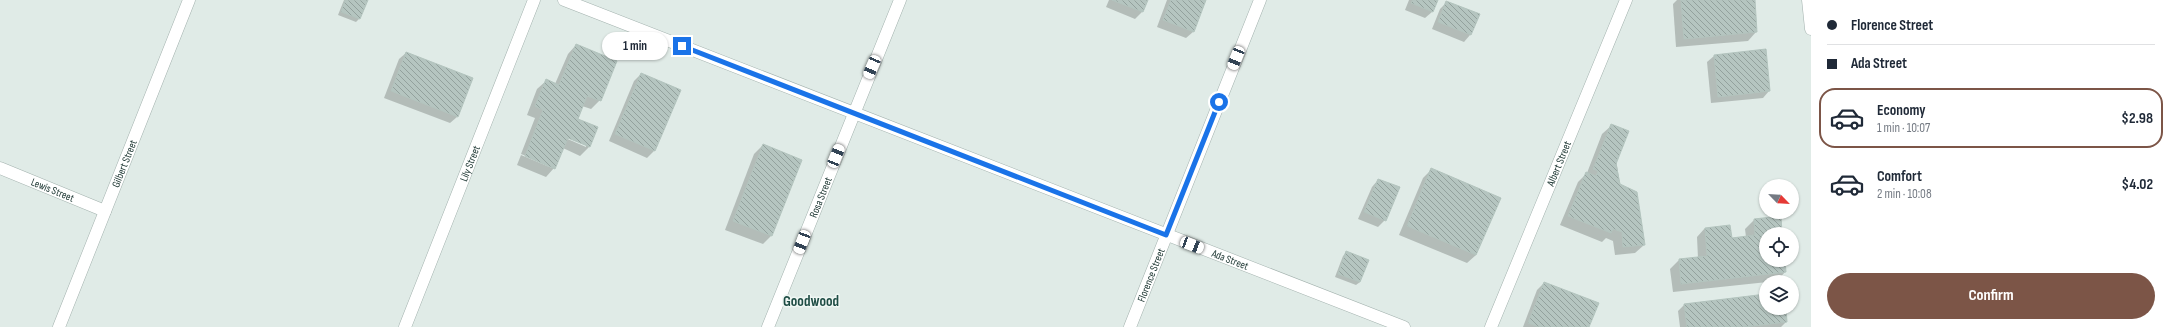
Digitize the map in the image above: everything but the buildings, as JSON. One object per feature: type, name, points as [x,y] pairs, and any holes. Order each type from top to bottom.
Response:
[{"type":"street","name":"Gilbert Street","points":[[59,327],[189,0]]},
{"type":"street","name":"Lily Street","points":[[405,327],[534,0]]},
{"type":"street","name":"Ada Street","points":[[564,0],[853,114],[1404,327]]},
{"type":"street","name":"Rosa Street","points":[[768,327],[900,0]]},
{"type":"street","name":"Florence Street","points":[[1130,327],[1260,0]]},
{"type":"street","name":"Albert Street","points":[[1491,327],[1626,0]]},
{"type":"street","points":[[1808,0],[1811,29]]},
{"type":"street","name":"Lewis Street","points":[[0,168],[105,211]]},
{"type":"district","name":"Goodwood","points":[[811,301]]},
{"type":"route","points":[[682,46],[1166,235],[1219,102]]}]
